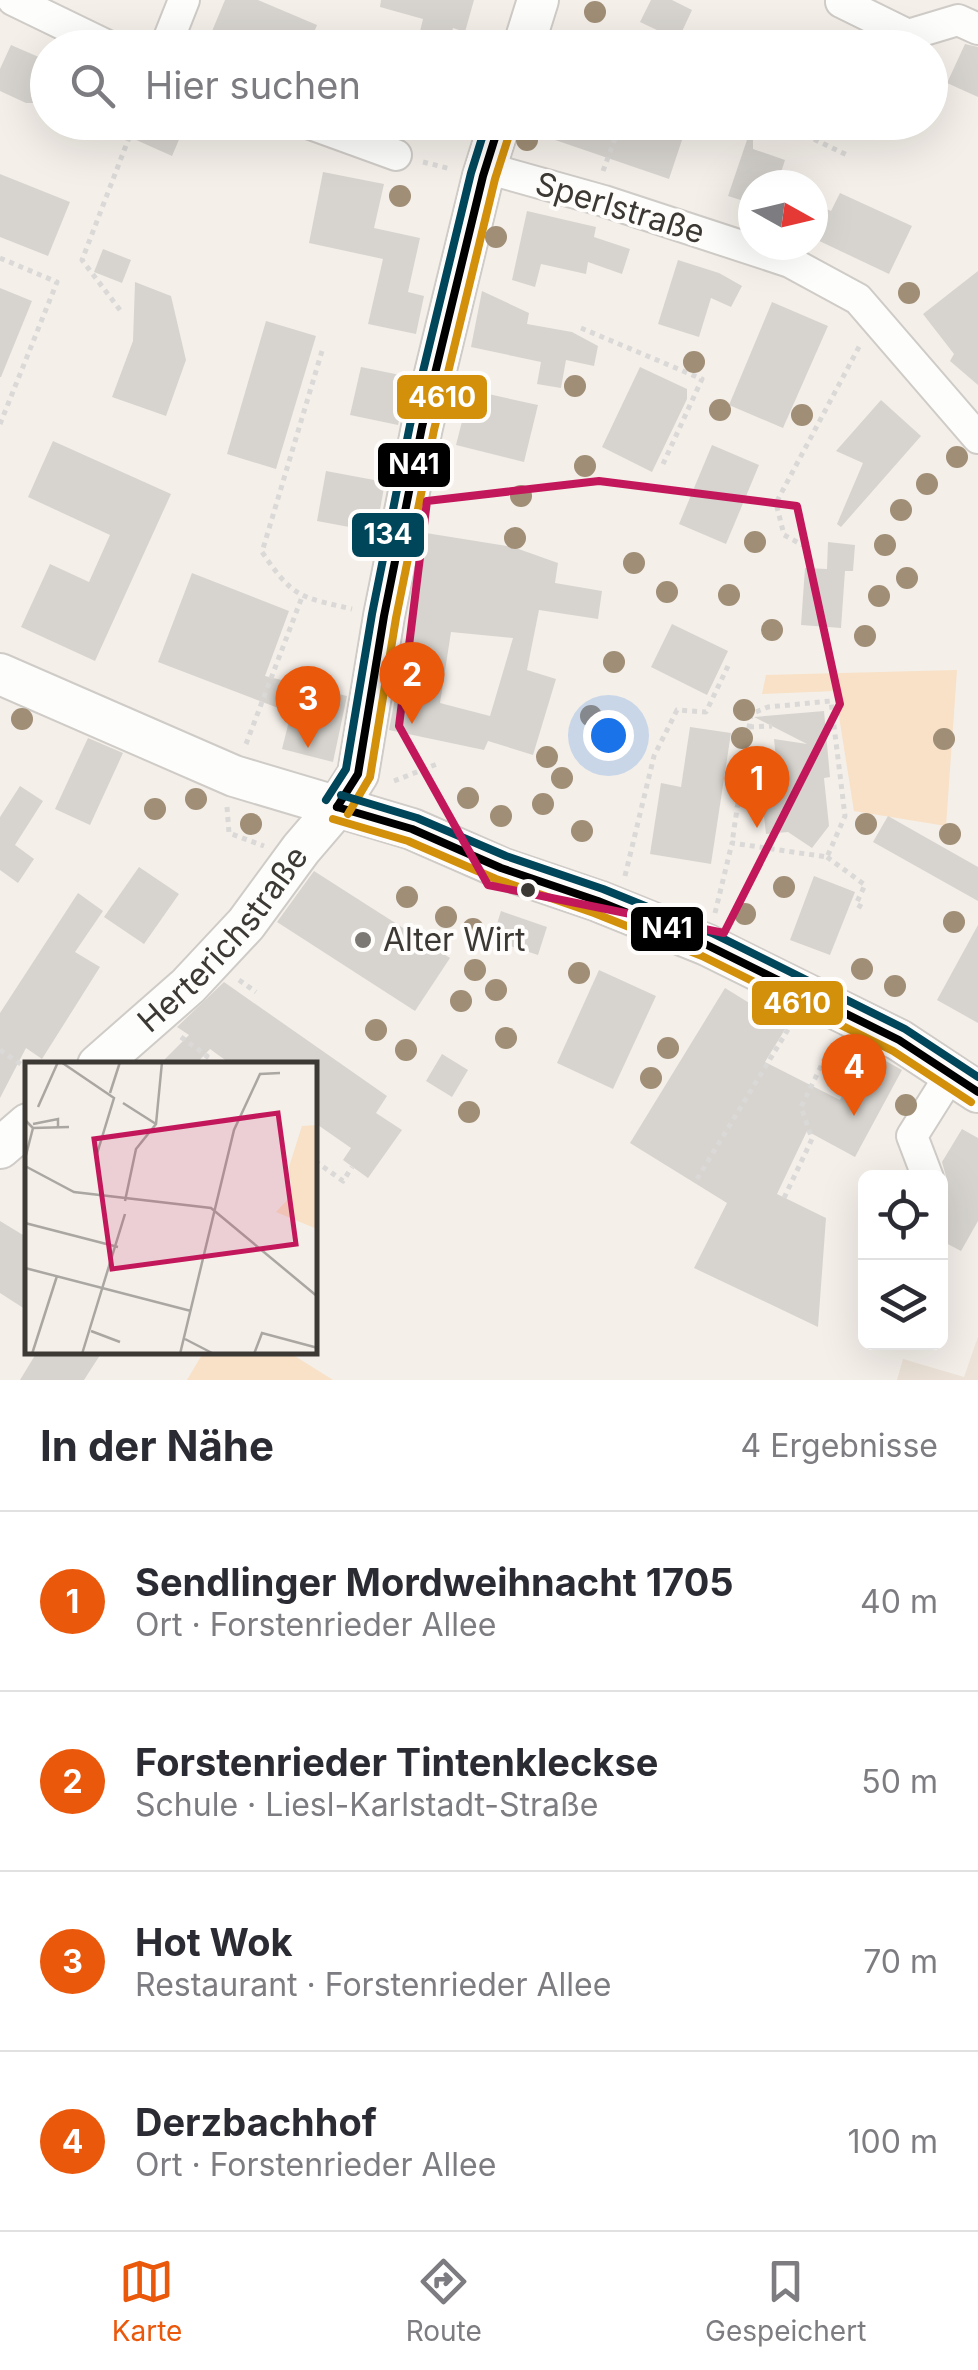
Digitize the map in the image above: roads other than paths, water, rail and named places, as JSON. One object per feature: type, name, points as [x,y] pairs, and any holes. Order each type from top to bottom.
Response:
[{"type":"main road","points":[[529,30],[538,0]]},
{"type":"main road","name":"Herterichstraße","points":[[101,1062],[157,1014],[246,924],[301,849],[338,807],[358,774],[384,616],[422,427],[495,140]]},
{"type":"main road","points":[[0,674],[234,776],[412,829],[501,868],[708,945],[898,1040],[964,1083]]},
{"type":"main road","points":[[0,1148],[25,1127]]},
{"type":"street","points":[[13,0],[75,30]]},
{"type":"street","points":[[172,30],[184,0]]},
{"type":"street","points":[[842,2],[896,30]]},
{"type":"street","points":[[927,30],[958,20],[978,29]]},
{"type":"street","points":[[355,140],[396,155]]},
{"type":"street","name":"Sperlstraße","points":[[485,172],[592,198],[790,262],[858,299],[978,438]]},
{"type":"street","points":[[925,1170],[912,1136],[964,1083]]},
{"type":"place","name":"Forstenrieder Tintenkleckse","points":[[412,724]]},
{"type":"place","name":"Hot Wok","points":[[308,748]]},
{"type":"place","name":"Sendlinger Mordweihnacht 1705","points":[[757,828]]},
{"type":"place","name":"Alter Wirt","points":[[363,940]]},
{"type":"place","name":"Derzbachhof","points":[[854,1116]]}]
